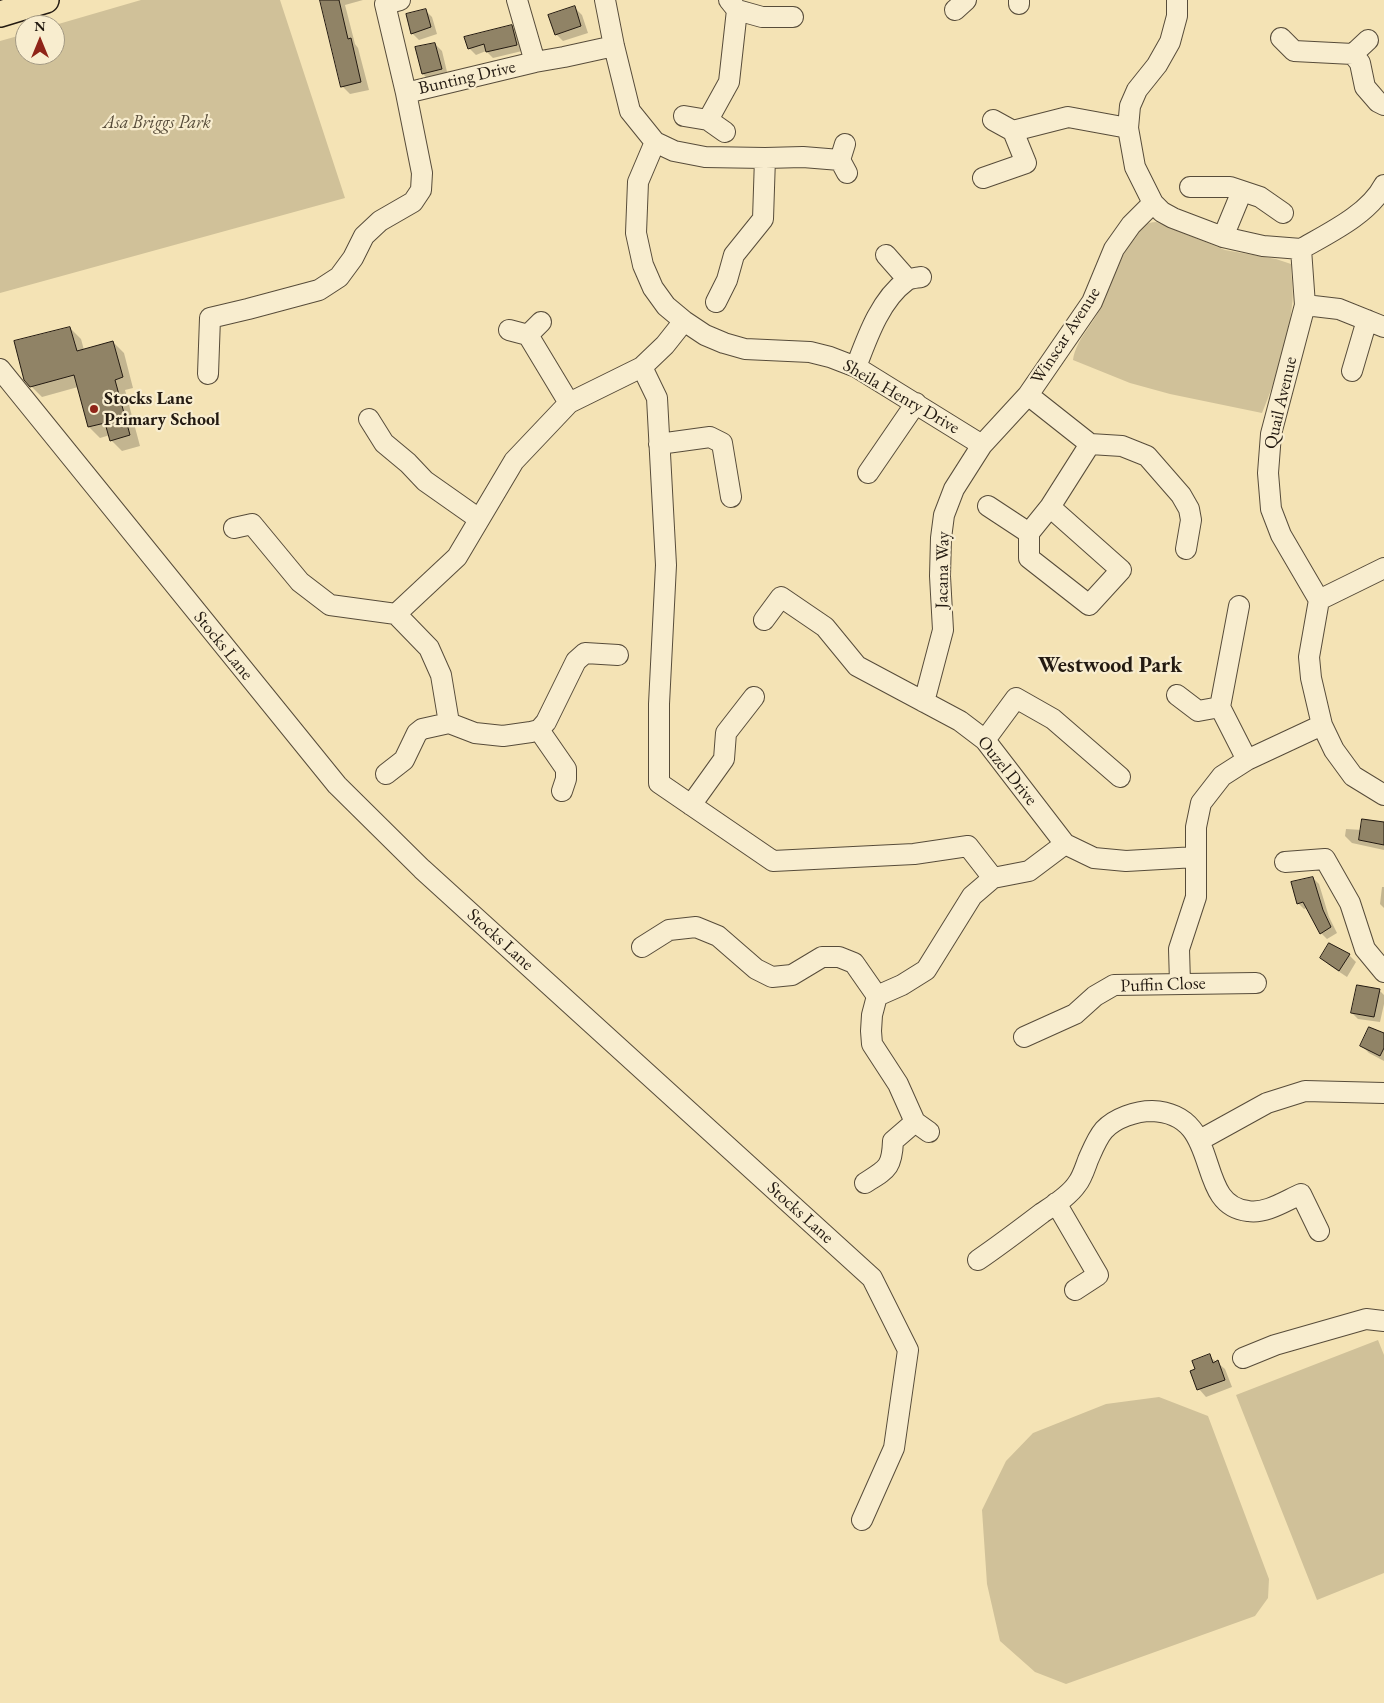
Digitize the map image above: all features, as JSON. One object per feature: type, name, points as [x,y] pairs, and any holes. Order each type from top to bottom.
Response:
[{"type":"main road","points":[[0,14],[46,0]]},
{"type":"street","points":[[400,0],[385,4],[406,93]]},
{"type":"street","points":[[517,0],[535,62]]},
{"type":"street","points":[[605,0],[630,111],[656,142],[674,151],[705,157],[844,159]]},
{"type":"street","points":[[1177,0],[1177,16],[1170,42],[1157,65],[1137,90],[1130,106],[1128,128],[1135,167],[1153,204],[1173,218],[1223,237],[1264,246],[1301,249],[1349,222],[1380,193],[1384,185]]},
{"type":"street","points":[[708,120],[729,82],[733,5],[762,17],[792,17]]},
{"type":"street","points":[[1282,38],[1294,51],[1353,54],[1360,63],[1365,87],[1378,102],[1384,105]]},
{"type":"street","points":[[1353,54],[1368,40]]},
{"type":"street","name":"Bunting Drive","points":[[208,374],[210,318],[318,290],[339,277],[353,258],[364,236],[380,221],[412,202],[421,190],[422,172],[406,93],[535,62],[564,58],[614,46]]},
{"type":"street","points":[[684,116],[708,120],[725,132]]},
{"type":"street","points":[[1013,131],[1068,118],[1128,128]]},
{"type":"street","points":[[983,178],[1026,163],[1013,131],[993,120]]},
{"type":"street","name":"Sheila Henry Drive","points":[[656,142],[638,182],[636,232],[643,265],[653,288],[666,306],[705,335],[724,343],[745,349],[810,352],[856,367],[982,445]]},
{"type":"street","points":[[714,306],[727,280],[734,255],[763,219],[765,158]]},
{"type":"street","points":[[1190,187],[1230,187],[1260,197],[1283,213]]},
{"type":"street","points":[[1223,237],[1242,191]]},
{"type":"street","name":"Winscar Avenue","points":[[982,445],[1028,395],[1092,302],[1114,249],[1131,225],[1153,204]]},
{"type":"street","name":"Quail Avenue","points":[[1301,249],[1305,306],[1270,434],[1268,473],[1271,509],[1281,535],[1319,600]]},
{"type":"street","points":[[856,367],[872,325],[890,298],[914,278],[886,256]]},
{"type":"street","points":[[1305,306],[1339,309],[1376,323],[1352,371]]},
{"type":"street","points":[[396,614],[457,557],[514,461],[569,403],[642,367],[665,345],[684,321]]},
{"type":"street","points":[[508,330],[535,328],[569,403]]},
{"type":"street","points":[[642,367],[657,398],[666,565],[659,704],[659,783],[773,861],[914,854],[968,846],[993,878]]},
{"type":"street","name":"Stocks Lane","points":[[0,369],[337,786],[422,869],[872,1278],[908,1350],[894,1448],[862,1520]]},
{"type":"street","points":[[1028,395],[1090,444],[1122,446],[1147,456],[1181,496],[1189,509],[1191,520],[1186,548]]},
{"type":"street","points":[[868,473],[916,403]]},
{"type":"street","points":[[370,419],[384,443],[425,480],[479,520]]},
{"type":"street","points":[[659,444],[710,436],[722,443],[731,497]]},
{"type":"street","points":[[1050,507],[1121,570],[1089,605],[1029,558],[1029,533],[1050,507],[1090,444]]},
{"type":"street","name":"Jacana Way","points":[[924,702],[943,630],[940,576],[944,515],[954,489],[982,445]]},
{"type":"street","points":[[988,506],[1029,533]]},
{"type":"street","points":[[248,521],[300,582],[330,605],[396,614],[429,648],[441,675],[449,723]]},
{"type":"street","points":[[1384,568],[1319,600],[1309,657],[1311,678],[1322,725],[1334,750],[1353,776],[1384,795]]},
{"type":"street","name":"Ouzel Drive","points":[[764,620],[781,597],[825,627],[857,666],[960,720],[985,740],[1065,844],[1094,858],[1126,861],[1196,856]]},
{"type":"street","points":[[1239,606],[1220,707],[1247,760]]},
{"type":"street","points":[[386,774],[404,760],[414,738],[422,729],[449,723],[475,733],[488,735],[521,734],[539,730],[546,722],[576,661],[585,653],[618,655]]},
{"type":"street","points":[[1178,695],[1198,711],[1220,707]]},
{"type":"street","points":[[691,805],[724,759],[726,734],[754,697]]},
{"type":"street","points":[[985,740],[1016,698],[1054,719],[1120,778]]},
{"type":"street","points":[[1180,983],[1179,949],[1196,897],[1196,827],[1201,803],[1222,776],[1247,760],[1322,725]]},
{"type":"street","points":[[539,730],[564,764],[566,773],[562,791]]},
{"type":"street","points":[[877,996],[902,985],[926,970],[972,896],[993,878],[1029,871],[1065,844]]},
{"type":"street","points":[[1285,862],[1325,859],[1350,903],[1365,949],[1384,972]]},
{"type":"street","points":[[642,948],[669,930],[696,927],[718,936],[756,969],[772,976],[792,975],[822,957],[839,957],[854,963],[877,996],[872,1015],[872,1044],[898,1084],[922,1127],[893,1141],[892,1156],[887,1168],[865,1182]]},
{"type":"street","name":"Puffin Close","points":[[1024,1037],[1075,1014],[1095,996],[1114,984],[1256,983]]},
{"type":"street","points":[[1200,1140],[1267,1103],[1305,1091],[1384,1093]]},
{"type":"street","points":[[978,1260],[1056,1203],[1078,1184],[1091,1152],[1104,1130],[1123,1117],[1144,1111],[1166,1112],[1184,1122],[1200,1140],[1216,1190],[1229,1205],[1248,1212],[1266,1210],[1301,1194],[1319,1231]]},
{"type":"street","points":[[1056,1203],[1098,1275],[1075,1290]]},
{"type":"street","points":[[1244,1358],[1275,1345],[1366,1319],[1384,1321]]},
{"type":"green space","name":"Asa Briggs Park","points":[[141,0],[280,0],[345,198],[0,293],[0,41],[15,37],[15,65],[65,65],[65,22]]},
{"type":"green space","points":[[1156,222],[1225,250],[1276,259],[1291,264],[1293,301],[1288,334],[1277,374],[1262,413],[1170,394],[1130,383],[1073,360],[1077,346],[1100,309],[1131,241],[1145,225]]},
{"type":"green space","points":[[1378,1340],[1384,1355],[1384,1573],[1317,1600],[1236,1395]]},
{"type":"green space","points":[[1159,1397],[1208,1416],[1269,1579],[1268,1598],[1255,1616],[1066,1684],[1035,1672],[1000,1641],[987,1584],[982,1510],[1006,1461],[1033,1433],[1106,1404]]},
{"type":"building","points":[[320,0],[339,0],[348,39],[351,38],[361,82],[341,87]]},
{"type":"building","points":[[575,6],[581,26],[555,35],[548,15]]},
{"type":"building","points":[[426,9],[431,27],[411,34],[406,14]]},
{"type":"building","points":[[512,25],[517,45],[486,52],[484,44],[468,49],[464,37]]},
{"type":"building","points":[[435,43],[442,69],[422,74],[415,47]]},
{"type":"building","points":[[70,327],[77,351],[113,341],[123,377],[115,380],[130,435],[110,441],[105,423],[88,427],[74,375],[30,387],[24,380],[14,341]]},
{"type":"building","points":[[1362,819],[1384,822],[1384,845],[1359,840]]},
{"type":"building","points":[[1313,877],[1323,910],[1331,927],[1320,934],[1303,902],[1297,904],[1291,882]]},
{"type":"building","points":[[1329,943],[1350,954],[1339,971],[1320,958]]},
{"type":"building","points":[[1357,985],[1380,989],[1374,1017],[1351,1013]]},
{"type":"building","points":[[1369,1027],[1384,1033],[1384,1048],[1380,1056],[1360,1046]]},
{"type":"building","points":[[1210,1354],[1213,1363],[1218,1360],[1225,1380],[1197,1390],[1190,1371],[1195,1369],[1192,1361]]},
{"type":"place","name":"Stocks Lane Primary School","points":[[94,409]]},
{"type":"district","name":"Westwood Park","points":[[1110,666]]}]
